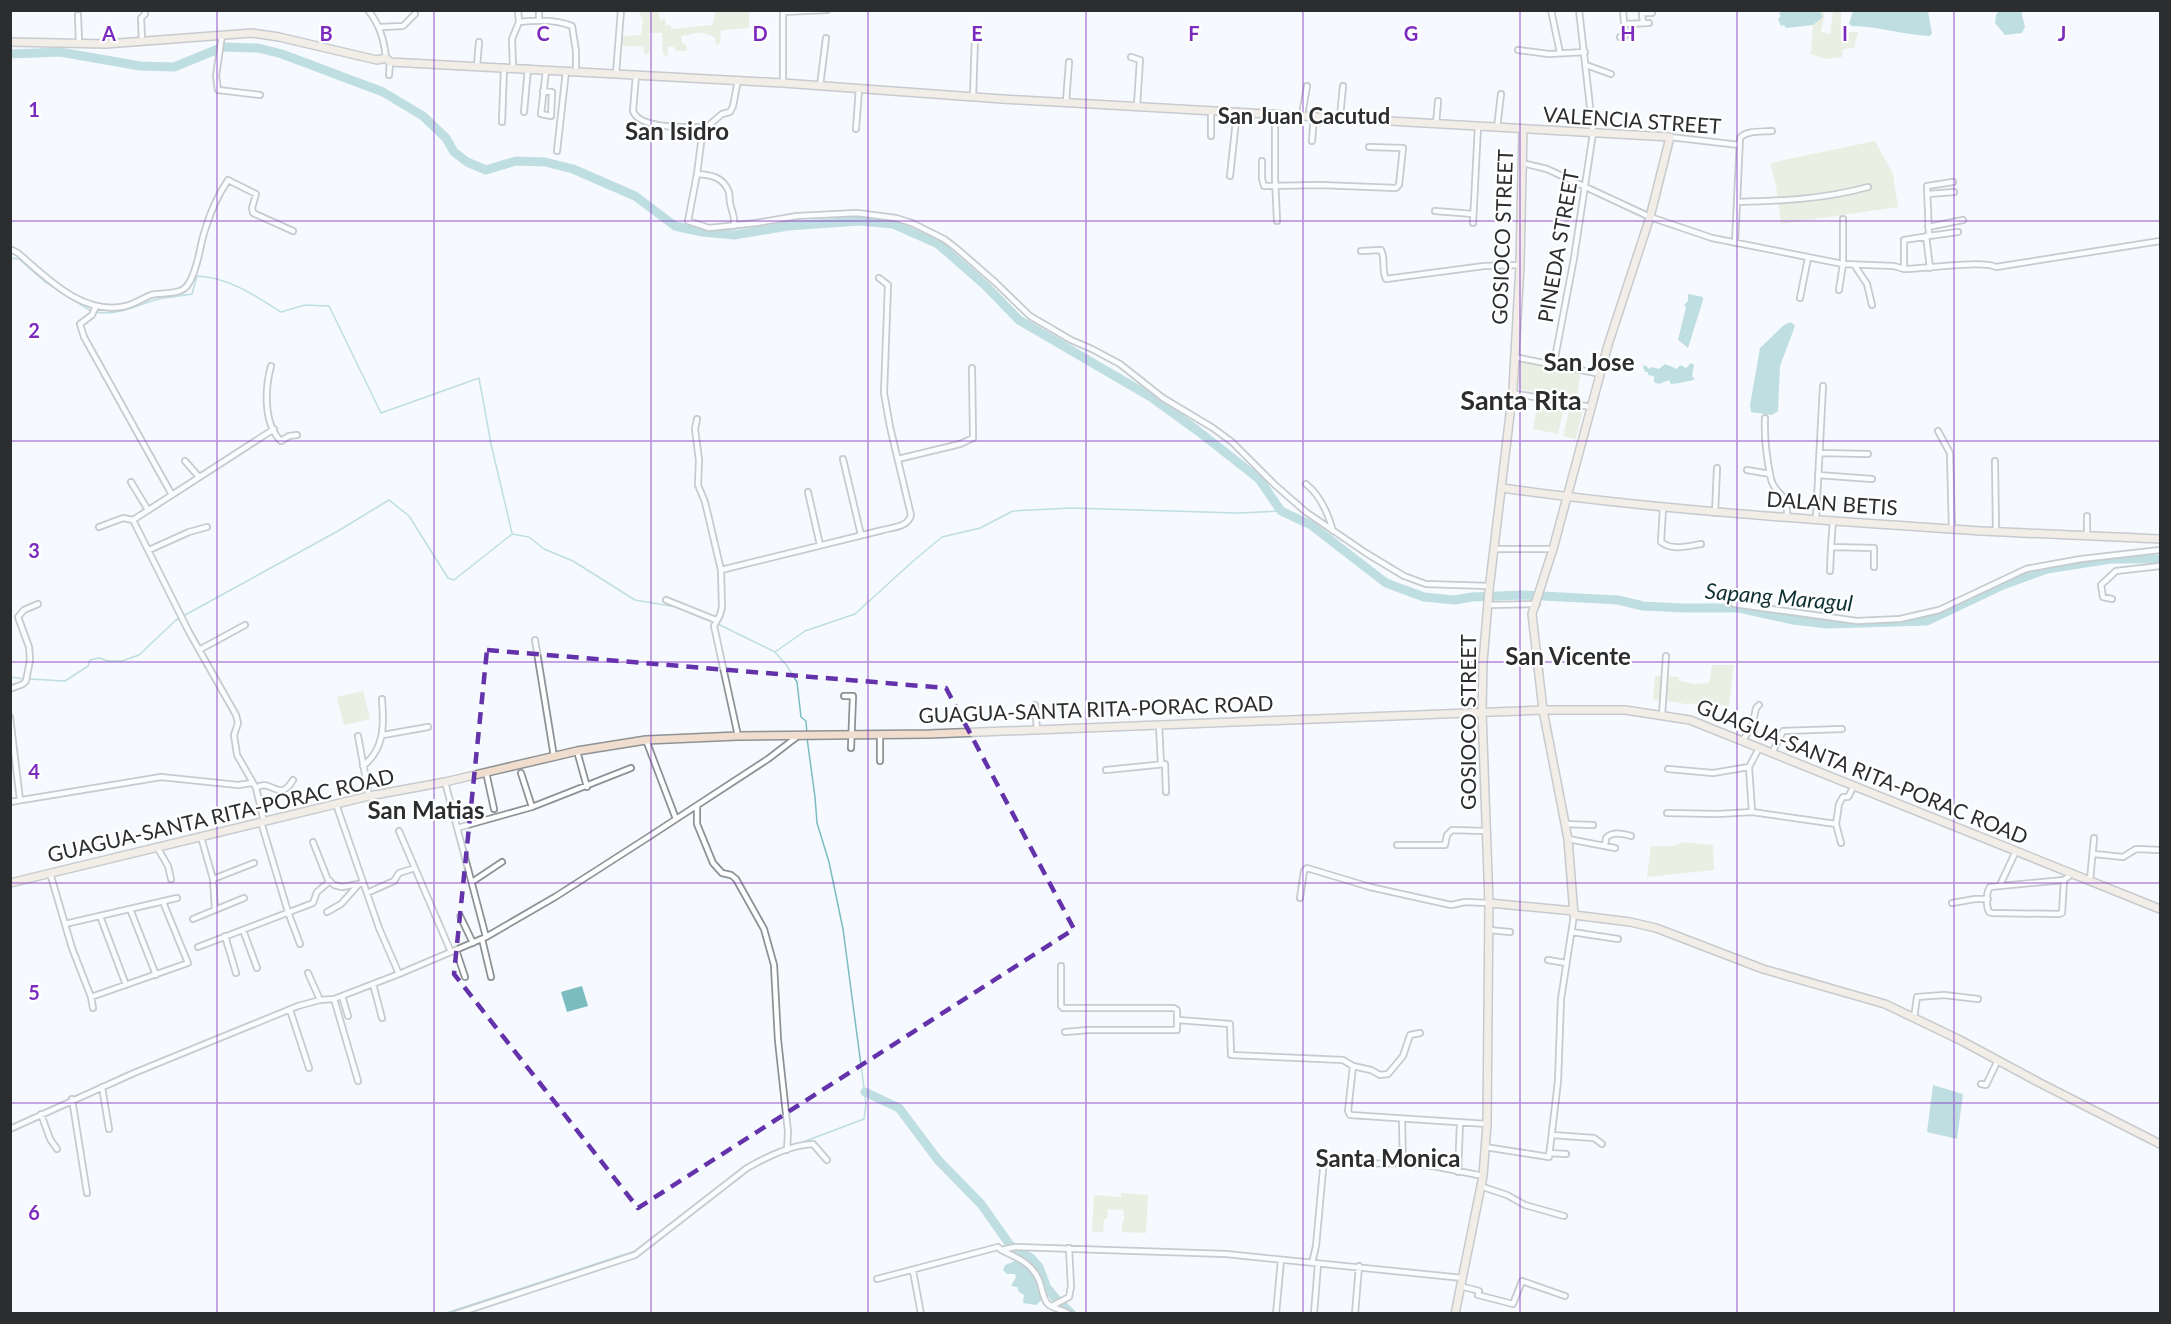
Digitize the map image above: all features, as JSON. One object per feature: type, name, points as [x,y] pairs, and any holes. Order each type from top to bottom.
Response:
[{"type":"street","points":[[142,41],[141,18],[145,10]]},
{"type":"street","points":[[368,10],[380,27],[389,75]]},
{"type":"street","points":[[375,10],[377,21]]},
{"type":"street","points":[[513,67],[512,39],[519,22],[518,10]]},
{"type":"street","points":[[539,10],[539,20]]},
{"type":"street","points":[[616,74],[621,10]]},
{"type":"street","points":[[783,83],[783,11],[827,10]]},
{"type":"street","points":[[1551,10],[1560,53]]},
{"type":"street","name":"PINEDA STREET","points":[[1554,363],[1586,188],[1593,133],[1579,10]]},
{"type":"street","points":[[1620,37],[1625,36],[1623,10]]},
{"type":"street","points":[[1625,24],[1646,23],[1642,13],[1652,13]]},
{"type":"street","points":[[380,27],[403,26],[415,14]]},
{"type":"street","points":[[78,15],[79,44]]},
{"type":"street","points":[[519,22],[539,20],[564,22],[572,26],[576,51],[576,72]]},
{"type":"street","name":"VALENCIA STREET","points":[[10,42],[79,44],[222,37],[252,33],[377,60],[738,80],[974,97],[1275,113],[1497,128],[1670,136],[1739,146]]},
{"type":"street","points":[[222,37],[216,76],[218,90],[260,94]]},
{"type":"street","points":[[820,86],[826,38]]},
{"type":"street","points":[[974,97],[975,38]]},
{"type":"street","points":[[477,66],[479,42]]},
{"type":"street","points":[[1518,50],[1585,52]]},
{"type":"street","points":[[1131,57],[1140,60],[1137,105]]},
{"type":"street","points":[[1066,102],[1069,62]]},
{"type":"street","points":[[1586,64],[1611,74]]},
{"type":"street","points":[[502,122],[504,67]]},
{"type":"street","points":[[524,112],[528,68]]},
{"type":"street","points":[[543,91],[552,92],[551,116],[541,114],[543,91],[546,70]]},
{"type":"street","points":[[557,151],[566,71]]},
{"type":"street","points":[[636,74],[633,111],[639,120],[678,127],[707,127]]},
{"type":"street","points":[[738,80],[732,110],[722,114],[707,127],[701,143],[698,174],[688,222],[709,228],[796,216],[857,213],[896,218],[927,230],[956,248],[1030,316],[1071,340],[1092,348],[1120,364],[1163,398],[1232,442],[1275,485],[1333,531],[1404,576],[1426,584],[1489,588]]},
{"type":"street","points":[[1302,115],[1307,86]]},
{"type":"street","points":[[1340,117],[1343,86]]},
{"type":"street","points":[[856,129],[859,89]]},
{"type":"street","points":[[1497,128],[1501,93]]},
{"type":"street","points":[[1436,124],[1438,101]]},
{"type":"street","points":[[1211,110],[1211,136]]},
{"type":"street","points":[[1230,176],[1237,111]]},
{"type":"street","points":[[1275,113],[1277,221]]},
{"type":"street","points":[[1312,141],[1314,116]]},
{"type":"street","points":[[1473,224],[1478,126]]},
{"type":"street","name":"GOSIOCO STREET","points":[[1455,1314],[1483,1176],[1487,1124],[1490,903],[1485,831],[1483,662],[1489,588],[1512,393],[1520,265],[1523,129]]},
{"type":"street","points":[[1735,243],[1740,138],[1745,134],[1772,132]]},
{"type":"street","points":[[1485,1147],[1549,1156],[1558,1081],[1561,999],[1574,913],[1568,839],[1543,710],[1532,614],[1553,549],[1591,407],[1650,217],[1670,136]]},
{"type":"street","points":[[1262,161],[1264,186],[1320,185],[1396,188],[1399,185],[1403,148],[1369,147]]},
{"type":"street","points":[[1522,163],[1547,169],[1650,217],[1701,235],[1855,266],[1894,266],[1904,269],[1973,264],[2005,266],[2160,241]]},
{"type":"street","points":[[698,174],[713,175],[723,183],[729,192],[730,206],[735,214],[734,226]]},
{"type":"street","points":[[10,249],[63,290],[96,308],[125,306],[151,295],[168,294],[185,288],[197,267],[205,230],[228,180],[256,194],[253,213],[293,231]]},
{"type":"street","points":[[1930,268],[1927,236],[1928,186],[1953,182]]},
{"type":"street","points":[[1737,202],[1845,194],[1868,187]]},
{"type":"street","points":[[1928,194],[1954,192]]},
{"type":"street","points":[[1435,211],[1473,214]]},
{"type":"street","points":[[1839,290],[1843,264],[1843,219]]},
{"type":"street","points":[[1928,226],[1964,220]]},
{"type":"street","points":[[1904,269],[1903,241],[1958,232]]},
{"type":"street","points":[[1361,251],[1381,250],[1383,274],[1386,279],[1484,266],[1520,265]]},
{"type":"street","points":[[1800,298],[1808,258]]},
{"type":"street","points":[[1855,266],[1867,284],[1872,305]]},
{"type":"street","points":[[721,570],[907,523],[910,519],[884,393],[888,285],[879,278]]},
{"type":"street","points":[[96,308],[92,315],[80,324],[84,337],[172,495]]},
{"type":"street","points":[[1514,357],[1601,374]]},
{"type":"street","points":[[271,366],[266,402],[274,429],[281,441],[289,436],[297,435]]},
{"type":"street","points":[[898,459],[960,444],[973,438],[972,368]]},
{"type":"street","points":[[1816,519],[1822,386]]},
{"type":"street","points":[[1512,393],[1591,407]]},
{"type":"street","points":[[1765,418],[1770,474],[1773,484],[1787,503],[1787,517]]},
{"type":"street","points":[[697,419],[698,485],[705,502],[721,570],[722,607],[714,627],[738,736]]},
{"type":"street","points":[[99,527],[123,518],[134,520],[274,429]]},
{"type":"street","points":[[1938,431],[1950,453],[1952,529]]},
{"type":"street","points":[[1820,453],[1868,454]]},
{"type":"street","points":[[843,459],[861,535]]},
{"type":"street","points":[[1995,460],[1996,531]]},
{"type":"street","points":[[185,461],[199,477]]},
{"type":"street","points":[[1715,513],[1717,468]]},
{"type":"street","points":[[1747,470],[1770,474]]},
{"type":"street","points":[[1818,476],[1872,480]]},
{"type":"street","points":[[131,482],[148,510]]},
{"type":"street","points":[[1306,484],[1316,492],[1328,514],[1333,531]]},
{"type":"street","name":"DALAN BETIS","points":[[1502,488],[1715,513],[1952,529],[2160,539]]},
{"type":"street","points":[[808,492],[820,545]]},
{"type":"street","points":[[1663,507],[1661,542],[1664,545],[1671,548],[1701,544]]},
{"type":"street","points":[[2087,516],[2087,534]]},
{"type":"street","points":[[134,520],[199,650],[236,715],[238,723],[234,735],[237,755],[254,786],[288,912],[300,944]]},
{"type":"street","points":[[1830,571],[1833,520]]},
{"type":"street","points":[[149,550],[189,532],[207,527]]},
{"type":"street","points":[[1831,547],[1874,548],[1874,567]]},
{"type":"street","points":[[1494,549],[1553,549]]},
{"type":"street","points":[[1734,604],[1857,621],[1900,618],[1939,610],[2026,569],[2081,559],[2160,550]]},
{"type":"street","points":[[2112,599],[2103,597],[2101,585],[2115,571],[2160,566]]},
{"type":"street","points":[[666,600],[716,620]]},
{"type":"street","points":[[1488,604],[1537,603]]},
{"type":"street","points":[[10,689],[23,684],[27,679],[30,660],[29,647],[18,616],[24,610],[38,604]]},
{"type":"street","points":[[199,650],[245,625]]},
{"type":"street","points":[[535,640],[554,757]]},
{"type":"street","points":[[1662,715],[1666,656]]},
{"type":"street","points":[[844,696],[853,696],[851,748]]},
{"type":"street","points":[[363,766],[370,761],[383,735],[382,699]]},
{"type":"street","points":[[1035,705],[1037,730]]},
{"type":"street","points":[[1742,741],[1752,727],[1756,708],[1759,705]]},
{"type":"street","name":"GUAGUA-SANTA RITA-PORAC ROAD","points":[[10,883],[369,796],[445,782],[577,751],[646,740],[1037,730],[1543,710],[1625,710],[1690,720],[2160,907]]},
{"type":"street","points":[[10,717],[20,800]]},
{"type":"street","points":[[1159,725],[1161,764]]},
{"type":"street","points":[[383,735],[428,727]]},
{"type":"street","points":[[1772,753],[1783,731],[1842,729]]},
{"type":"street","points":[[879,761],[880,734]]},
{"type":"street","points":[[10,1129],[72,1099],[290,1010],[320,1000],[334,999],[484,938],[555,897],[804,735]]},
{"type":"street","points":[[358,736],[369,796]]},
{"type":"street","points":[[646,740],[676,819]]},
{"type":"street","points":[[1752,812],[1749,767],[1759,748]]},
{"type":"street","points":[[577,751],[587,787]]},
{"type":"street","points":[[1106,770],[1165,764],[1166,792]]},
{"type":"street","points":[[1668,769],[1713,773],[1749,767]]},
{"type":"street","points":[[457,828],[532,807],[631,768]]},
{"type":"street","points":[[486,772],[494,809]]},
{"type":"street","points":[[521,773],[532,807]]},
{"type":"street","points":[[10,802],[161,777],[238,785],[267,785],[282,791],[293,780]]},
{"type":"street","points":[[445,782],[472,882],[491,976]]},
{"type":"street","points":[[1841,843],[1836,824],[1839,804],[1844,797],[1848,797],[1854,786]]},
{"type":"street","points":[[336,804],[361,884],[367,893],[399,974]]},
{"type":"street","points":[[697,806],[697,824],[713,862],[722,873],[736,879],[767,936],[775,974],[778,1040],[788,1132],[787,1150]]},
{"type":"street","points":[[1666,813],[1752,812],[1836,824]]},
{"type":"street","points":[[1565,824],[1593,825]]},
{"type":"street","points":[[1397,845],[1445,845],[1447,835],[1452,830],[1485,831]]},
{"type":"street","points":[[399,831],[465,977]]},
{"type":"street","points":[[1605,846],[1609,835],[1632,836]]},
{"type":"street","points":[[201,837],[213,879],[215,910]]},
{"type":"street","points":[[2090,880],[2094,838]]},
{"type":"street","points":[[1568,839],[1615,848]]},
{"type":"street","points":[[314,842],[330,880],[338,887],[361,884]]},
{"type":"street","points":[[157,847],[168,866],[171,879]]},
{"type":"street","points":[[2094,854],[2123,857],[2136,849],[2160,850]]},
{"type":"street","points":[[2000,885],[2016,851]]},
{"type":"street","points":[[472,882],[502,862]]},
{"type":"street","points":[[213,879],[254,863]]},
{"type":"street","points":[[367,893],[394,881],[399,873],[416,868]]},
{"type":"street","points":[[1300,898],[1304,871],[1307,868],[1370,887],[1451,905],[1465,902],[1490,903],[1630,921],[1656,928],[1763,969],[1885,1005],[1998,1060],[2160,1144]]},
{"type":"street","points":[[50,873],[93,1008]]},
{"type":"street","points":[[2064,880],[2062,913],[2056,915],[1989,912],[1988,890],[1990,887],[2064,880],[2073,873]]},
{"type":"street","points":[[198,947],[313,903],[317,892],[330,880]]},
{"type":"street","points":[[327,912],[341,904],[361,884]]},
{"type":"street","points":[[65,924],[177,898]]},
{"type":"street","points":[[193,918],[244,898]]},
{"type":"street","points":[[1952,903],[1988,899]]},
{"type":"street","points":[[91,997],[188,963],[163,902]]},
{"type":"street","points":[[130,909],[156,975]]},
{"type":"street","points":[[100,916],[126,985]]},
{"type":"street","points":[[460,916],[473,943]]},
{"type":"street","points":[[243,930],[257,968]]},
{"type":"street","points":[[1489,930],[1509,932]]},
{"type":"street","points":[[1572,932],[1618,939]]},
{"type":"street","points":[[225,936],[236,973]]},
{"type":"street","points":[[1548,960],[1566,963]]},
{"type":"street","points":[[1061,966],[1061,1006],[1063,1008],[1174,1008],[1177,1011],[1178,1020],[1177,1030],[1088,1029],[1065,1032]]},
{"type":"street","points":[[308,974],[320,1000]]},
{"type":"street","points":[[372,984],[382,1018]]},
{"type":"street","points":[[1914,1018],[1917,997],[1944,995],[1978,999]]},
{"type":"street","points":[[342,996],[348,1016]]},
{"type":"street","points":[[334,999],[358,1081]]},
{"type":"street","points":[[290,1010],[309,1068]]},
{"type":"street","points":[[1178,1020],[1228,1022],[1232,1026],[1231,1055],[1343,1060],[1353,1066],[1371,1070],[1380,1075],[1388,1074],[1403,1056],[1410,1035],[1420,1033]]},
{"type":"street","points":[[1992,1088],[1984,1084],[1998,1060]]},
{"type":"street","points":[[1353,1066],[1348,1111],[1350,1115],[1487,1124]]},
{"type":"street","points":[[102,1087],[110,1129]]},
{"type":"street","points":[[72,1099],[87,1193]]},
{"type":"street","points":[[41,1114],[50,1139],[57,1149]]},
{"type":"street","points":[[1402,1119],[1403,1162]]},
{"type":"street","points":[[1458,1172],[1460,1123]]},
{"type":"street","points":[[1551,1135],[1594,1138],[1602,1144]]},
{"type":"street","points":[[456,1314],[635,1255],[747,1168],[787,1150],[813,1143],[827,1160]]},
{"type":"street","points":[[1549,1153],[1566,1154]]},
{"type":"street","points":[[1312,1263],[1316,1246],[1324,1160]]},
{"type":"street","points":[[1355,1164],[1403,1162],[1483,1176]]},
{"type":"street","points":[[1480,1186],[1507,1195],[1525,1205],[1564,1216]]},
{"type":"street","points":[[877,1279],[998,1247],[1026,1262],[1038,1279],[1047,1302],[1069,1314]]},
{"type":"street","points":[[1003,1249],[1015,1247],[1069,1248],[1227,1254],[1463,1278]]},
{"type":"street","points":[[1051,1306],[1070,1297],[1069,1248]]},
{"type":"street","points":[[1276,1314],[1281,1260]]},
{"type":"street","points":[[1314,1314],[1318,1264]]},
{"type":"street","points":[[1355,1314],[1359,1266]]},
{"type":"street","points":[[913,1271],[921,1314]]},
{"type":"street","points":[[1461,1286],[1479,1290],[1478,1295],[1513,1304],[1522,1281],[1565,1296]]},
{"type":"highlighted area","points":[[487,650],[946,688],[1074,929],[638,1208],[454,974]]},
{"type":"green space","points":[[638,11],[658,11],[660,20],[665,19],[666,25],[670,25],[672,29],[712,25],[716,11],[749,11],[749,28],[721,30],[720,43],[716,45],[715,38],[708,34],[698,33],[686,36],[686,34],[681,37],[682,43],[687,48],[686,51],[676,51],[674,47],[668,46],[668,58],[663,53],[662,33],[649,33],[650,51],[646,55],[643,46],[621,46],[622,36],[641,35],[643,20]]},
{"type":"green space","points":[[1820,11],[1825,11],[1821,32],[1830,34],[1833,11],[1841,11],[1841,32],[1858,32],[1854,48],[1843,49],[1842,57],[1826,59],[1811,54],[1813,25],[1823,17]]},
{"type":"green space","points":[[1875,141],[1893,174],[1898,207],[1781,224],[1776,186],[1770,163]]},
{"type":"green space","points":[[1519,361],[1581,373],[1576,400],[1514,388]]},
{"type":"green space","points":[[1538,401],[1564,406],[1558,434],[1533,429]]},
{"type":"green space","points":[[1570,407],[1583,410],[1576,439],[1563,436]]},
{"type":"green space","points":[[1712,665],[1734,665],[1729,706],[1705,703],[1686,704],[1653,699],[1655,676],[1679,677],[1679,681],[1694,684],[1709,683]]},
{"type":"green space","points":[[363,691],[370,719],[344,725],[337,697]]},
{"type":"green space","points":[[1684,842],[1713,845],[1714,870],[1647,877],[1651,846],[1673,846]]},
{"type":"green space","points":[[1121,1193],[1148,1195],[1146,1233],[1122,1232],[1123,1210],[1108,1209],[1103,1232],[1092,1232],[1094,1195],[1121,1197]]},
{"type":"water","points":[[1782,10],[1820,11],[1823,17],[1813,25],[1786,28],[1784,25],[1781,26],[1778,19]]},
{"type":"water","points":[[1853,11],[1928,11],[1932,33],[1930,36],[1852,26],[1849,24]]},
{"type":"water","points":[[1999,11],[2021,11],[2025,27],[2022,33],[2005,35],[1995,23]]},
{"type":"water","points":[[1688,294],[1703,297],[1703,300],[1688,348],[1678,340]]},
{"type":"water","points":[[1791,322],[1795,326],[1780,366],[1778,411],[1772,415],[1751,412],[1750,405],[1760,348],[1784,325]]},
{"type":"water","points":[[1691,363],[1694,365],[1692,376],[1695,379],[1671,384],[1669,380],[1659,384],[1654,382],[1654,376],[1648,375],[1643,366],[1649,369],[1652,367],[1659,369],[1665,364],[1677,369],[1680,365],[1686,368]]},
{"type":"water","points":[[582,986],[588,1006],[567,1012],[561,992]]},
{"type":"water","points":[[1933,1085],[1963,1094],[1957,1139],[1927,1132]]},
{"type":"water","points":[[1018,1260],[1031,1272],[1039,1288],[1043,1299],[1036,1305],[1023,1303],[1024,1295],[1017,1287],[1011,1286],[1016,1277],[1015,1274],[1007,1274],[1003,1270],[1005,1265]]},
{"type":"waterway","name":"Sapang Maragul","points":[[10,54],[60,52],[140,66],[174,67],[223,47],[258,48],[282,54],[383,92],[423,116],[446,138],[454,152],[467,162],[486,170],[516,161],[545,162],[573,169],[635,196],[675,226],[702,232],[734,235],[788,226],[860,221],[893,224],[938,244],[985,285],[1019,320],[1151,397],[1198,431],[1259,479],[1281,511],[1311,525],[1386,583],[1424,597],[1454,600],[1523,595],[1618,600],[1643,606],[1739,608],[1793,620],[1828,624],[1927,621],[2003,585],[2047,569],[2111,559],[2160,559]]},
{"type":"waterway","points":[[10,258],[19,259],[44,281],[91,311]]},
{"type":"waterway","points":[[96,312],[120,311],[158,299],[192,294],[197,276],[208,277],[241,288],[281,312],[305,305],[329,306],[381,413],[479,378],[491,444],[512,533]]},
{"type":"waterway","points":[[29,679],[65,681],[88,666],[90,660],[99,658],[108,661],[122,661],[139,655],[176,620],[338,531],[389,500],[409,516],[448,578],[454,580],[512,534],[529,537],[544,549],[573,561],[635,600],[676,607],[712,622]]},
{"type":"waterway","points":[[718,624],[775,652],[805,631],[855,614],[942,537],[980,528],[1013,511],[1070,508],[1238,513],[1281,511]]},
{"type":"waterway","points":[[775,652],[797,682],[801,717],[806,721],[807,734]]},
{"type":"waterway","points":[[10,677],[24,679]]},
{"type":"waterway","points":[[795,1145],[864,1119],[866,1103],[843,929],[829,862],[817,823],[807,738]]},
{"type":"waterway","points":[[865,1092],[899,1108],[938,1160],[981,1204],[1010,1245],[1031,1258],[1039,1267],[1047,1288],[1072,1314]]},
{"type":"waterway","points":[[443,1314],[635,1251],[745,1166],[766,1156]]},
{"type":"district","name":"San Juan Cacutud","points":[[1304,116]]},
{"type":"district","name":"San Isidro","points":[[677,132]]},
{"type":"district","name":"San Jose","points":[[1589,363]]},
{"type":"district","name":"Santa Rita","points":[[1521,401]]},
{"type":"district","name":"San Vicente","points":[[1568,657]]},
{"type":"district","name":"San Matias","points":[[426,811]]},
{"type":"district","name":"Santa Monica","points":[[1388,1159]]}]
